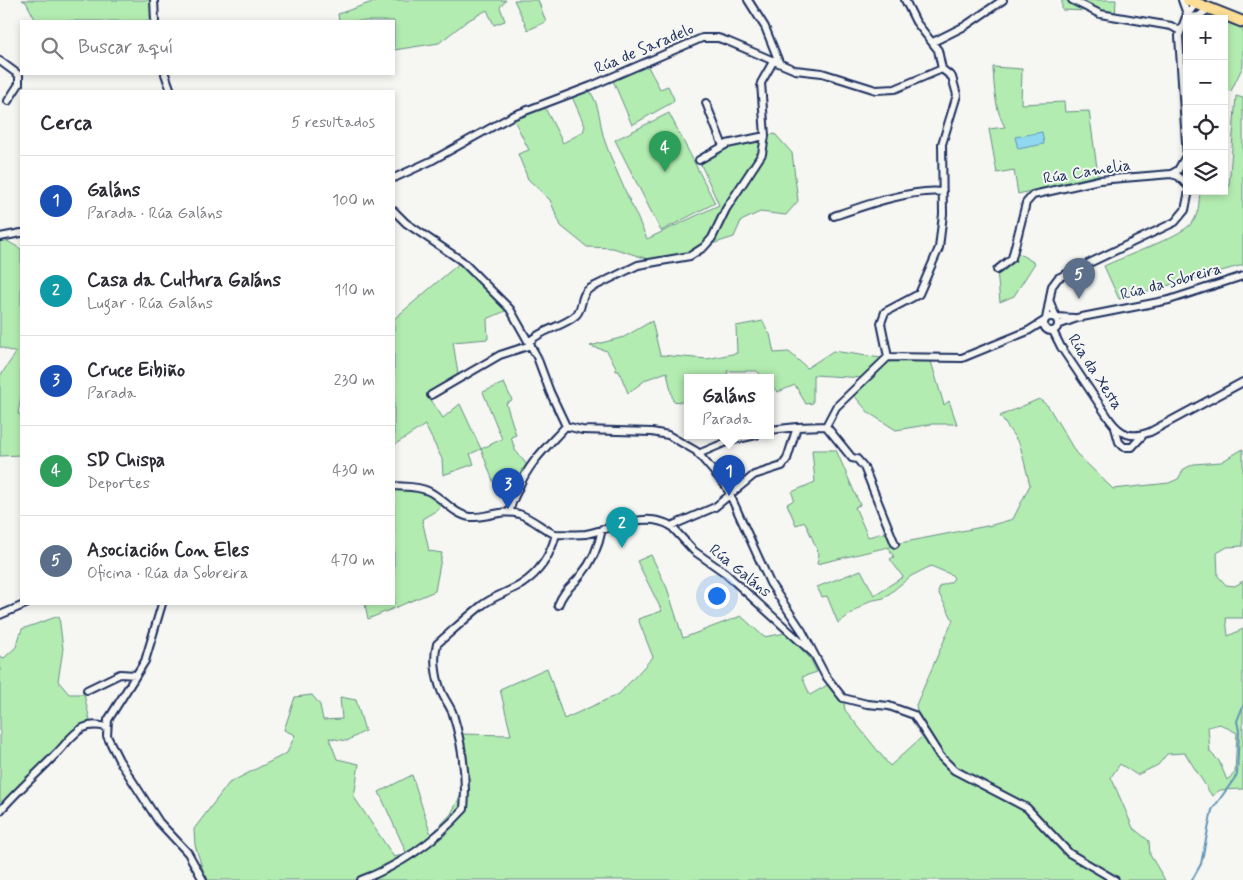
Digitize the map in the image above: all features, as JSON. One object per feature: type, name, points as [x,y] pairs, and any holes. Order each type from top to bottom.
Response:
[{"type":"main road","points":[[1200,3],[1243,22]]},
{"type":"street","points":[[153,20],[154,0]]},
{"type":"street","points":[[431,395],[500,355],[530,343],[545,330],[574,317],[579,310],[582,294],[589,289],[638,265],[690,256],[709,243],[732,198],[762,154],[765,136],[761,84],[776,61],[765,27],[748,0]]},
{"type":"street","points":[[888,357],[882,319],[885,312],[910,301],[921,292],[939,248],[943,192],[943,137],[951,117],[956,95],[952,77],[942,70],[940,55],[934,42],[916,22],[905,0]]},
{"type":"street","points":[[934,42],[965,26],[1003,0]]},
{"type":"street","points":[[1072,0],[1100,14],[1183,28]]},
{"type":"street","points":[[1182,0],[1186,14],[1200,3]]},
{"type":"street","points":[[1195,15],[1200,3]]},
{"type":"street","name":"Rúa de Saradelo","points":[[395,178],[409,173],[512,116],[602,82],[702,38],[718,38],[795,70],[822,73],[865,88],[882,91],[896,89],[942,70]]},
{"type":"street","points":[[1184,60],[1187,150]]},
{"type":"street","points":[[0,61],[20,73],[19,84],[8,100]]},
{"type":"street","points":[[166,75],[171,90]]},
{"type":"street","points":[[706,103],[724,146]]},
{"type":"street","points":[[699,160],[724,146],[765,136]]},
{"type":"street","points":[[1183,163],[1176,173],[1183,180]]},
{"type":"street","name":"Rúa Camelia","points":[[997,270],[1012,258],[1026,203],[1033,195],[1099,180],[1176,173],[1183,170]]},
{"type":"street","points":[[834,216],[878,202],[922,192],[943,192]]},
{"type":"street","points":[[1051,331],[1044,327],[1045,320],[1052,286],[1061,275],[1179,219],[1187,205],[1188,195]]},
{"type":"street","points":[[395,212],[406,223],[473,271],[510,309],[530,343],[566,426]]},
{"type":"street","points":[[0,237],[20,233]]},
{"type":"street","name":"Rúa da Sobreira","points":[[1058,325],[1077,318],[1169,300],[1243,276]]},
{"type":"street","points":[[1028,331],[1051,331],[1058,325],[1050,301]]},
{"type":"street","points":[[826,426],[836,407],[888,357],[962,358],[1028,331],[1051,316],[1056,318]]},
{"type":"street","name":"Rúa da Sobreira","points":[[1056,318],[1077,318]]},
{"type":"street","name":"Rúa da Xesta","points":[[1051,331],[1115,428],[1119,442],[1124,447],[1132,447],[1143,434]]},
{"type":"street","name":"Rúa da Xesta","points":[[1115,428],[1128,436],[1143,434],[1243,382]]},
{"type":"street","points":[[566,426],[582,430],[660,433],[668,435],[698,454],[721,479],[731,495],[770,583],[802,631],[825,675],[843,698],[867,704],[889,706],[914,715],[928,733],[940,756],[954,770],[1027,808],[1069,853],[1115,880]]},
{"type":"street","points":[[510,511],[510,503],[529,467],[566,426]]},
{"type":"street","points":[[774,430],[826,426],[833,432],[852,458],[861,462],[864,467],[895,544]]},
{"type":"street","points":[[395,486],[427,490],[459,513],[469,517],[510,511],[534,520],[550,532],[556,534],[584,534],[602,528],[652,520],[664,521],[671,526],[715,507],[754,475],[782,466],[787,459],[797,427]]},
{"type":"street","points":[[698,454],[738,439]]},
{"type":"street","name":"Rúa Galáns","points":[[671,526],[694,551],[724,572],[815,655]]},
{"type":"street","points":[[558,605],[564,592],[582,574],[597,549],[602,528]]},
{"type":"street","points":[[361,880],[412,856],[464,809],[466,788],[460,744],[452,711],[442,692],[436,672],[435,652],[437,644],[482,605],[523,584],[534,574],[552,548],[556,534]]},
{"type":"street","points":[[0,615],[24,605]]},
{"type":"street","points":[[162,605],[145,661],[106,727],[111,745],[134,784],[159,822],[188,853],[203,880]]},
{"type":"street","points":[[794,636],[799,635],[802,631]]},
{"type":"street","points":[[87,690],[120,674],[136,675]]},
{"type":"street","points":[[0,811],[17,791],[57,754],[66,742],[82,729],[91,725],[106,727]]},
{"type":"green space","points":[[22,0],[155,0],[154,19],[35,20],[26,2]]},
{"type":"green space","points":[[378,0],[506,0],[500,7],[505,21],[494,25],[487,10],[467,21],[439,43],[395,50],[395,20],[339,20],[338,14]]},
{"type":"green space","points":[[514,0],[538,0],[546,22],[528,30]]},
{"type":"green space","points":[[1062,0],[1116,0],[1115,17],[1090,11],[1062,10]]},
{"type":"green space","points":[[1210,8],[1226,15],[1197,15]]},
{"type":"green space","points":[[1228,16],[1243,22],[1243,66],[1231,91],[1228,91]]},
{"type":"green space","points":[[646,63],[660,89],[668,86],[674,99],[673,102],[632,125],[612,78]]},
{"type":"green space","points":[[993,67],[1022,69],[1021,104],[1064,102],[1065,112],[1089,111],[1098,175],[1018,194],[1014,170],[997,173],[989,129],[1005,127],[997,106]]},
{"type":"green space","points":[[589,90],[596,102],[605,142],[647,239],[719,205],[699,160],[726,146],[745,140],[775,134],[792,153],[798,201],[786,215],[760,212],[741,221],[734,237],[662,260],[654,261],[613,248],[587,247],[561,226],[550,200],[528,179],[518,154],[529,150],[513,118],[545,108],[563,143],[583,132],[585,126],[572,97]]},
{"type":"green space","points":[[1236,96],[1243,98],[1243,265],[1119,299],[1104,266],[1162,241],[1184,229],[1196,217],[1200,195],[1228,195]]},
{"type":"green space","points":[[669,113],[715,203],[661,231],[615,140]]},
{"type":"green space","points":[[0,237],[20,248],[20,401],[18,414],[20,414],[20,455],[0,456],[0,376],[16,353],[0,347]]},
{"type":"green space","points":[[1018,253],[1035,263],[1014,296],[1000,302],[997,270],[1013,254]]},
{"type":"green space","points":[[462,261],[510,309],[487,319],[488,339],[453,342],[458,374],[427,394],[443,418],[460,404],[481,449],[470,454],[474,464],[443,475],[442,459],[425,425],[395,444],[395,318]]},
{"type":"green space","points":[[652,321],[660,355],[707,359],[737,353],[736,326],[763,321],[770,334],[774,353],[789,352],[807,368],[833,351],[881,358],[930,358],[944,405],[949,401],[957,424],[932,424],[896,430],[869,413],[851,392],[865,378],[813,375],[813,403],[806,404],[795,385],[778,392],[774,388],[774,374],[760,374],[757,371],[727,371],[728,374],[684,374],[684,402],[673,401],[667,372],[647,379],[628,393],[619,371],[616,371],[616,367],[607,351],[590,346],[624,337]]},
{"type":"green space","points":[[504,383],[512,400],[506,403],[516,435],[511,437],[515,450],[527,465],[518,489],[496,489],[481,449],[502,439],[483,392]]},
{"type":"green space","points":[[1039,399],[1048,406],[1076,453],[1113,489],[1169,483],[1178,479],[1184,469],[1194,464],[1221,462],[1243,449],[1243,546],[1227,547],[1217,553],[1218,576],[1226,585],[1235,586],[1243,581],[1243,618],[1226,618],[1228,636],[1243,629],[1243,789],[1220,790],[1212,796],[1185,753],[1167,754],[1158,765],[1137,775],[1120,764],[1111,777],[1133,828],[1149,841],[1150,855],[1165,880],[271,880],[270,878],[264,880],[206,880],[195,845],[194,829],[229,783],[287,753],[295,735],[284,730],[295,697],[312,695],[320,705],[323,720],[342,719],[340,697],[356,700],[365,731],[347,741],[329,738],[337,759],[359,764],[354,797],[394,857],[407,854],[379,792],[412,775],[431,835],[451,814],[462,793],[458,734],[511,735],[500,689],[547,668],[564,719],[619,694],[653,657],[638,619],[662,611],[637,561],[651,555],[667,588],[683,638],[741,616],[764,637],[786,633],[810,658],[817,672],[802,677],[810,695],[831,683],[843,698],[845,710],[890,766],[924,735],[914,715],[917,712],[916,705],[953,620],[938,592],[940,586],[951,582],[954,578],[952,575],[931,566],[911,576],[884,598],[869,601],[838,623],[827,596],[822,597],[817,587],[861,570],[874,595],[903,577],[890,559],[894,557],[888,547],[817,564],[819,554],[805,522],[796,525],[787,504],[794,500],[792,492],[815,482],[812,450],[836,450],[860,505],[855,507],[868,537],[887,532],[895,544],[992,525],[1013,519],[1030,485],[1020,445],[1000,416]],"holes":[[[1220,724],[1237,733],[1235,773],[1227,780],[1219,761],[1210,752],[1208,727]]]},
{"type":"green space","points":[[395,486],[425,490],[442,499],[439,509],[422,519],[429,551],[442,553],[435,591],[368,619],[365,605],[395,605]]},
{"type":"green space","points":[[59,616],[63,649],[58,681],[69,694],[84,694],[91,725],[0,810],[0,656],[4,658],[16,647],[22,629]]},
{"type":"water","points":[[1042,132],[1044,144],[1018,149],[1015,137]]},
{"type":"waterway","points":[[1192,880],[1201,864],[1212,810],[1237,775],[1239,731],[1237,721],[1243,706]]},
{"type":"place","name":"SD Chispa","points":[[665,172]]},
{"type":"place","name":"Asociación Con Eles","points":[[1079,299]]},
{"type":"place","name":"Galáns","points":[[729,496]]},
{"type":"place","name":"Cruce Eibiño","points":[[508,509]]},
{"type":"place","name":"Casa da Cultura Galáns","points":[[622,548]]}]
